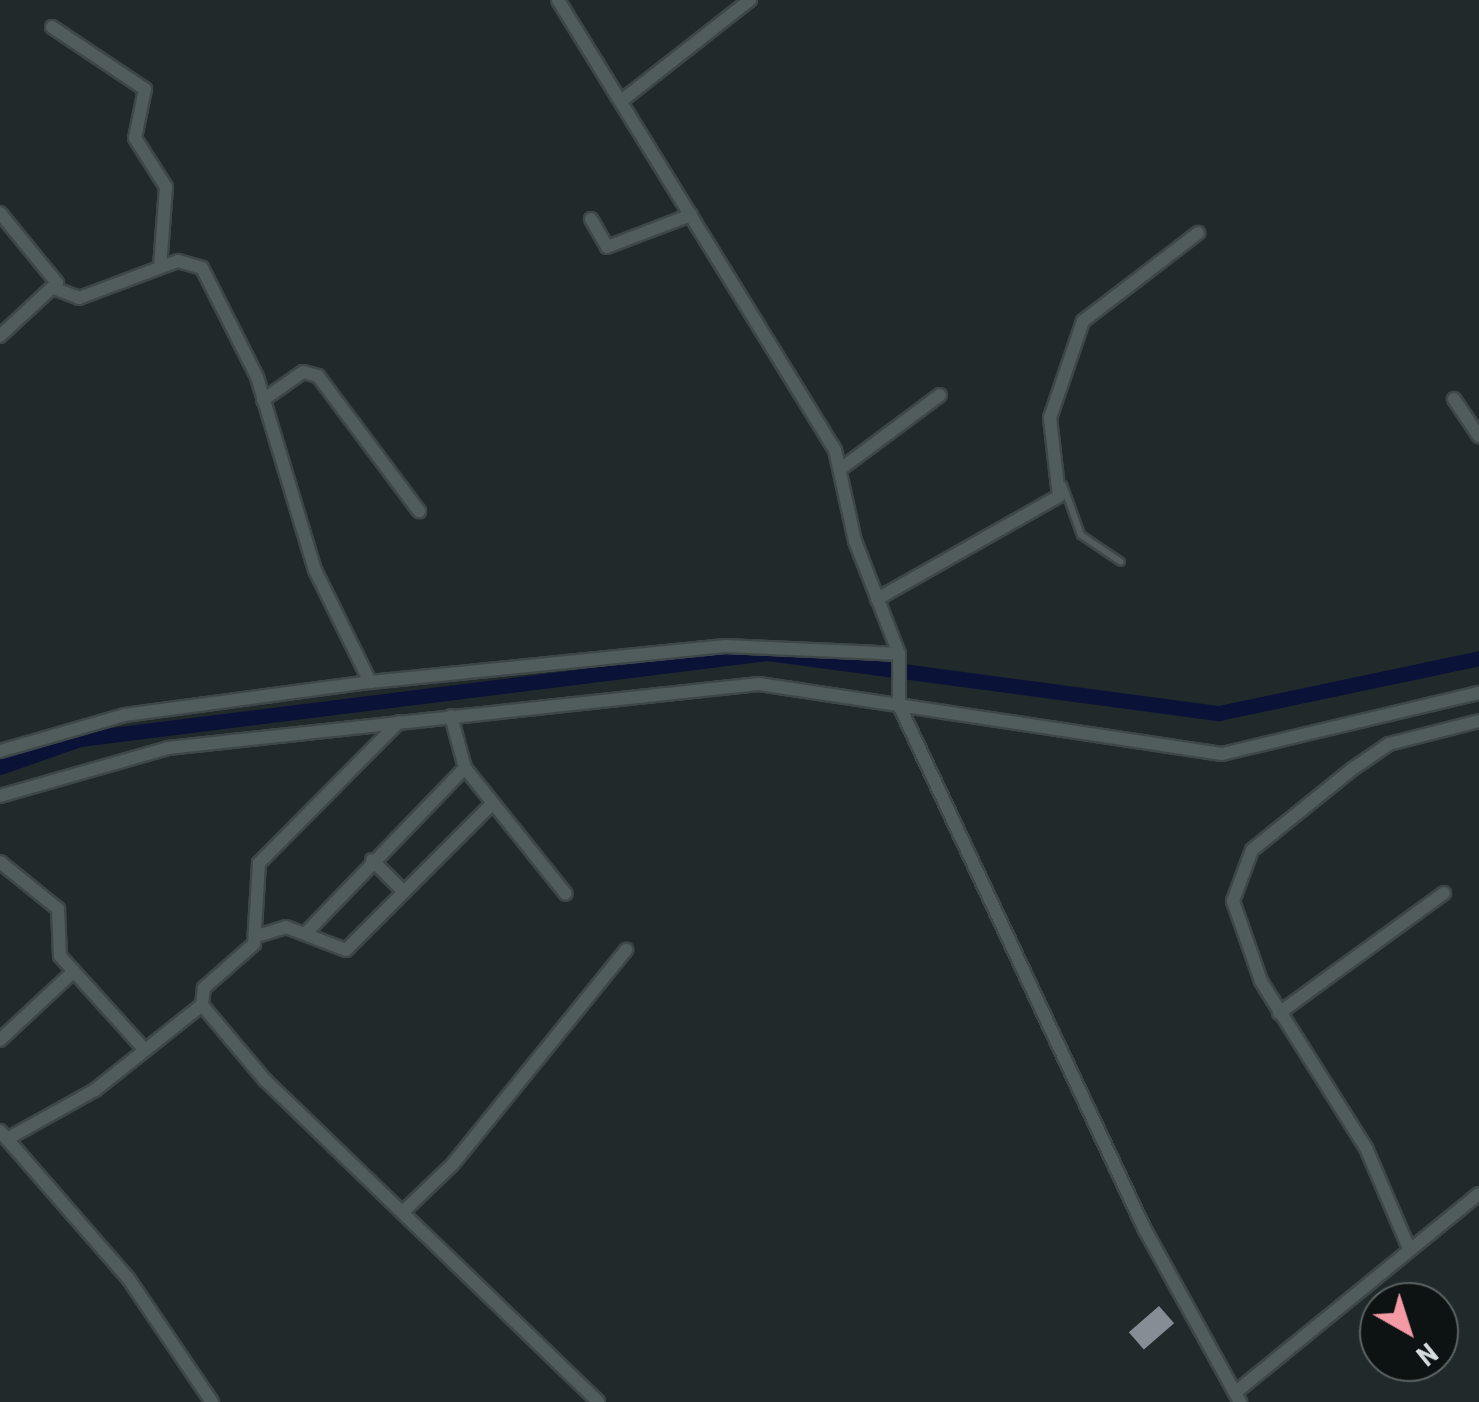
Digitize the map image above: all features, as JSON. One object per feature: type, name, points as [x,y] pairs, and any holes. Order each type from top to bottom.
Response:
[{"type":"street","points":[[558,0],[625,98],[842,468],[877,599],[900,659],[900,699],[1144,1228],[1238,1397],[1289,1356],[1408,1246],[1479,1194]]},
{"type":"street","points":[[625,98],[750,0]]},
{"type":"street","points":[[52,27],[144,89],[135,138],[166,187],[160,267]]},
{"type":"street","points":[[0,214],[47,264],[56,289]]},
{"type":"street","points":[[591,219],[613,246],[691,215]]},
{"type":"street","points":[[877,599],[1052,503],[1063,485],[1050,418],[1084,321],[1198,233]]},
{"type":"street","points":[[0,336],[56,289],[94,294],[160,267],[202,268],[263,400],[316,570],[370,682]]},
{"type":"street","points":[[263,400],[303,372],[318,376],[419,510]]},
{"type":"street","points":[[842,468],[940,395]]},
{"type":"street","points":[[1454,399],[1479,436]]},
{"type":"street","points":[[0,751],[125,715],[370,682],[725,646],[900,659]]},
{"type":"street","points":[[0,796],[168,748],[759,684],[900,699],[1222,754],[1479,693]]},
{"type":"street","points":[[451,716],[464,768],[566,894]]},
{"type":"street","points":[[1408,1246],[1366,1148],[1279,1013],[1233,901],[1252,850],[1389,744],[1479,721]]},
{"type":"street","points":[[257,936],[259,863],[398,722]]},
{"type":"street","points":[[305,934],[464,768]]},
{"type":"street","points":[[212,1402],[128,1278],[4,1135],[145,1050],[202,1005],[204,988],[257,936],[286,927],[346,950],[491,805]]},
{"type":"street","points":[[372,860],[403,891]]},
{"type":"street","points":[[0,862],[65,918],[60,956],[145,1050]]},
{"type":"street","points":[[1279,1013],[1444,893]]},
{"type":"street","points":[[404,1210],[452,1164],[626,950]]},
{"type":"street","points":[[0,1040],[74,971]]},
{"type":"street","points":[[202,1005],[251,1066],[598,1402]]},
{"type":"lane","points":[[1063,485],[1081,535],[1121,562]]},
{"type":"building","points":[[1159,1306],[1174,1323],[1144,1350],[1129,1332]]},
{"type":"waterway","points":[[0,767],[80,739],[767,653],[1219,713],[1479,658]]}]
